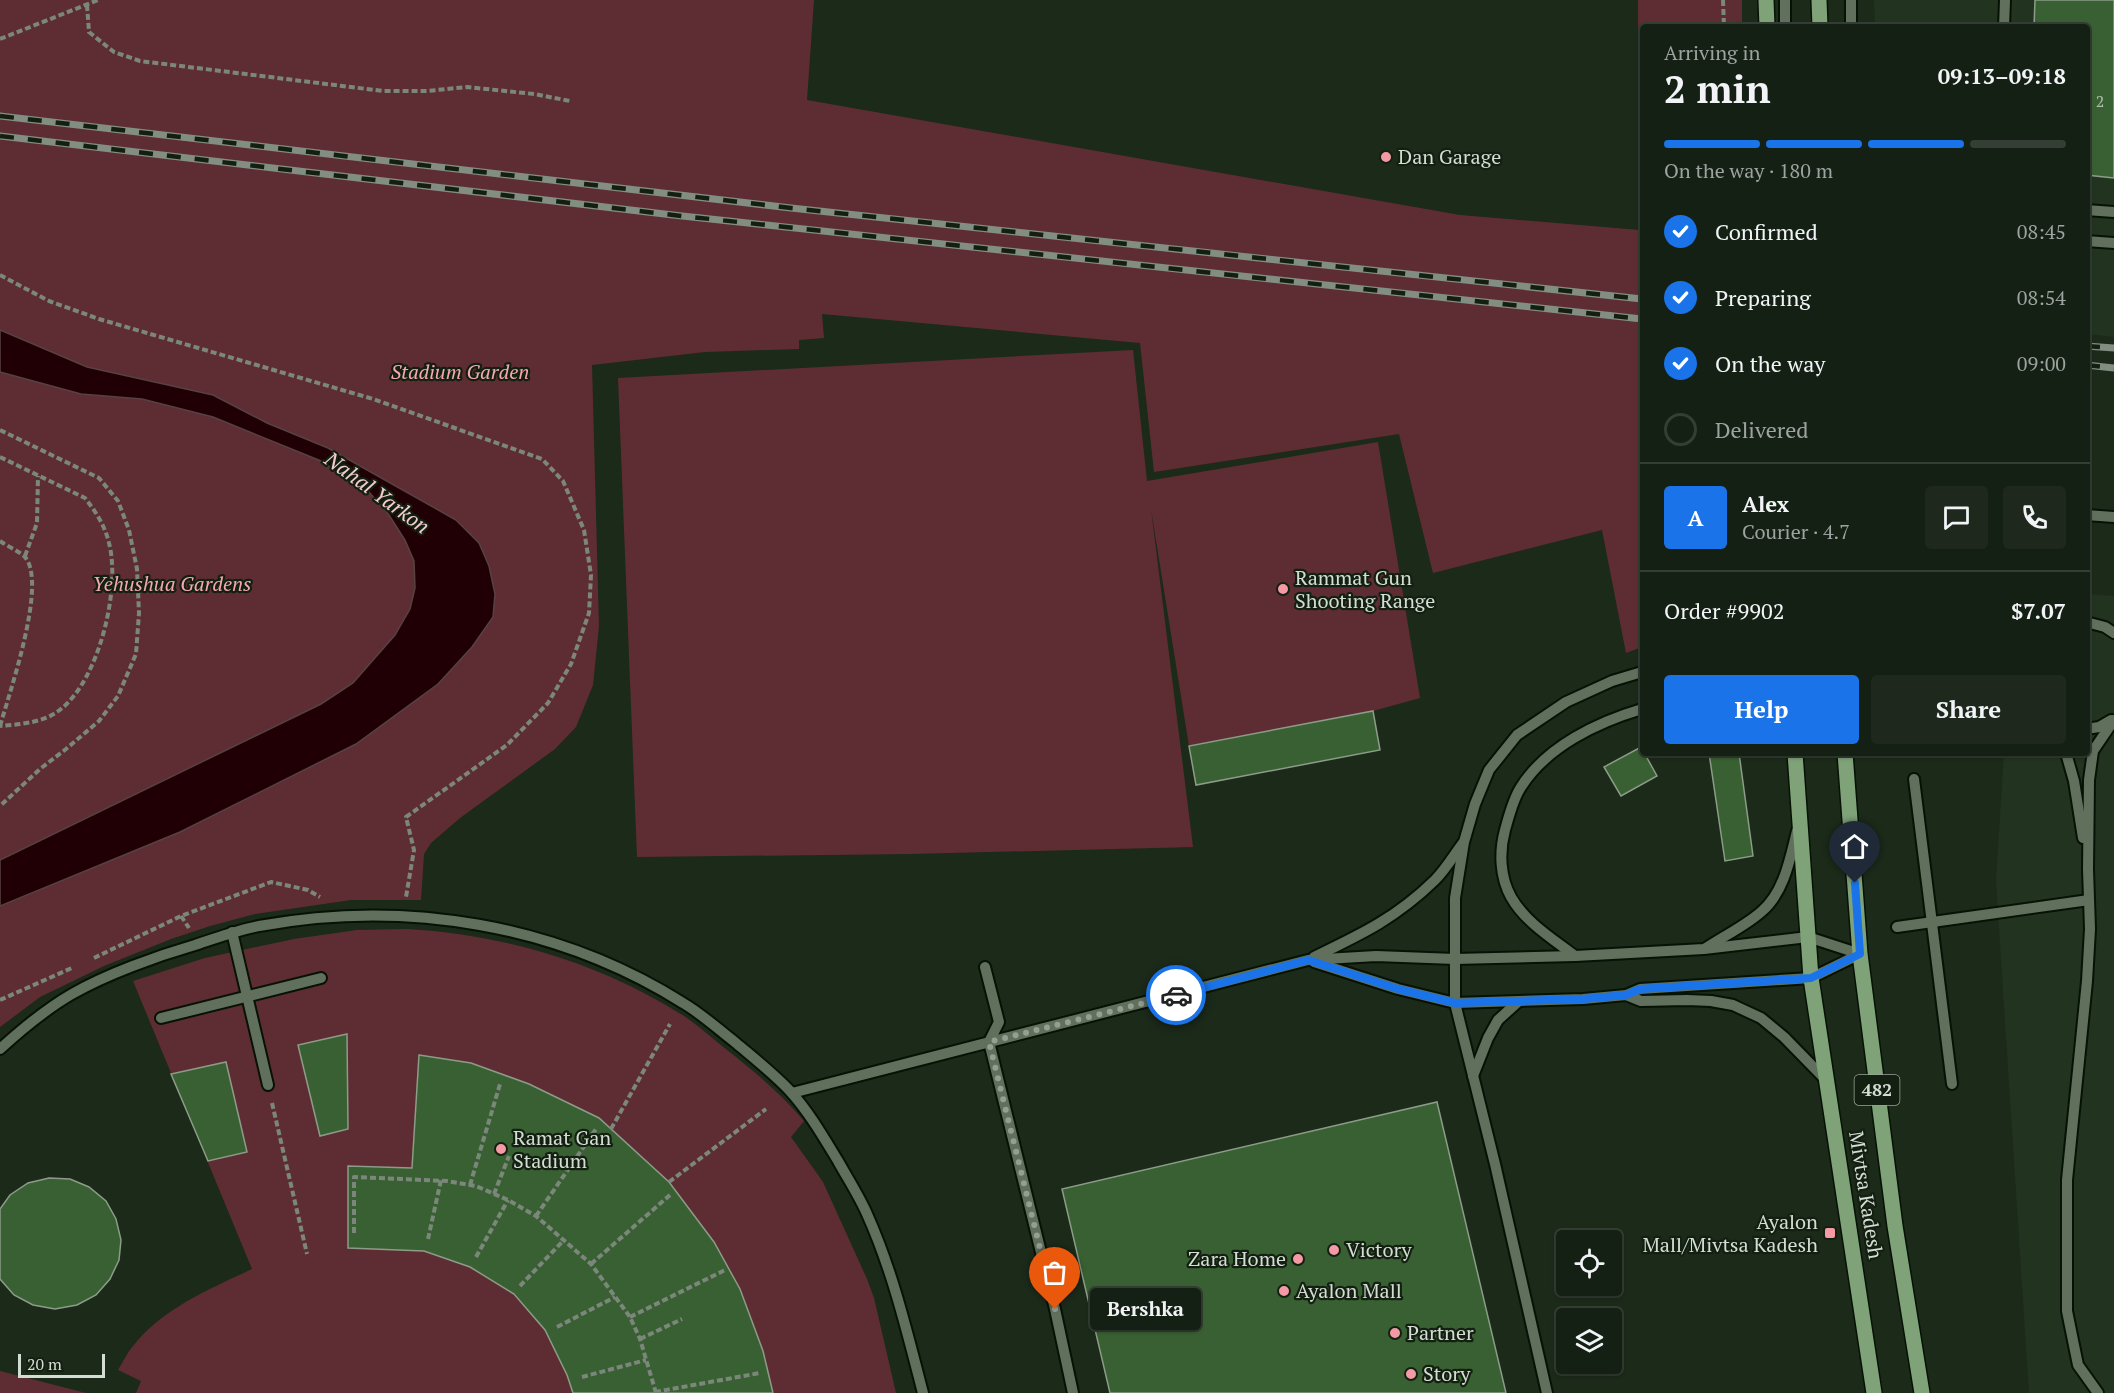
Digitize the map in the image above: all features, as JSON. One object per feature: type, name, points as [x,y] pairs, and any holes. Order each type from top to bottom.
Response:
[{"type":"main road","points":[[1766,0],[1767,24]]},
{"type":"main road","points":[[1819,0],[1820,24]]},
{"type":"main road","name":"Mivtsa Kadesh","points":[[1795,756],[1811,978],[1874,1393]]},
{"type":"main road","name":"Mivtsa Kadesh","points":[[1845,756],[1860,954],[1895,1226],[1922,1393]]},
{"type":"lane","points":[[1785,0],[1785,24]]},
{"type":"lane","points":[[1851,0],[1851,24]]},
{"type":"lane","points":[[2004,24],[2005,0]]},
{"type":"lane","points":[[2090,210],[2114,212]]},
{"type":"lane","points":[[2090,241],[2114,243]]},
{"type":"lane","points":[[2090,515],[2114,517]]},
{"type":"lane","points":[[2090,623],[2105,627],[2114,633]]},
{"type":"lane","points":[[1546,1393],[1455,1003],[1455,898],[1464,842],[1475,804],[1489,770],[1517,735],[1566,702],[1612,681],[1640,673]]},
{"type":"lane","points":[[1575,956],[1528,920],[1511,897],[1502,874],[1500,846],[1520,788],[1542,761],[1583,733],[1640,710]]},
{"type":"lane","points":[[2090,729],[2099,728],[2114,719]]},
{"type":"lane","points":[[2098,1393],[2078,1365],[2067,1311],[2067,1180],[2090,929],[2089,780],[2093,751],[2114,719]]},
{"type":"lane","points":[[2067,756],[2074,781],[2088,869]]},
{"type":"lane","points":[[1914,779],[1952,1084]]},
{"type":"lane","points":[[1704,949],[1762,911],[1776,894],[1786,871],[1801,817]]},
{"type":"lane","points":[[1308,960],[1377,926],[1403,909],[1437,878],[1464,842]]},
{"type":"lane","points":[[1897,927],[2089,900]]},
{"type":"lane","points":[[0,1049],[24,1027],[72,994],[109,976],[176,950],[257,926],[315,918],[380,914],[481,924],[542,938],[588,954],[684,1003],[761,1063],[792,1093],[825,1139],[866,1211],[885,1256],[923,1393]]},
{"type":"lane","points":[[232,932],[268,1085]]},
{"type":"lane","points":[[792,1093],[1308,960],[1376,956],[1455,959],[1575,956],[1704,949],[1808,937],[1860,954]]},
{"type":"lane","points":[[1308,960],[1398,989],[1455,1003],[1626,995],[1640,989],[1811,978],[1860,954]]},
{"type":"lane","points":[[985,967],[999,1022],[989,1042],[1055,1309],[1073,1393]]},
{"type":"lane","points":[[161,1018],[321,978]]},
{"type":"lane","points":[[1626,995],[1641,1001],[1711,1001],[1733,1005],[1761,1018],[1784,1037],[1827,1082]]},
{"type":"lane","points":[[1473,1076],[1498,1020],[1519,1001]]},
{"type":"path","points":[[0,39],[98,0]]},
{"type":"path","points":[[1723,0],[1724,24]]},
{"type":"path","points":[[87,5],[89,32],[114,52],[140,61],[383,91],[428,91],[467,87],[534,94],[570,101]]},
{"type":"path","points":[[0,275],[49,301],[99,319],[373,399],[542,459],[563,481],[584,530],[591,575],[589,614],[571,664],[548,704],[507,745],[406,817],[414,850],[403,916]]},
{"type":"path","points":[[0,430],[99,478],[118,501],[129,530],[135,560],[139,614],[136,654],[118,696],[99,721],[40,769],[0,806]]},
{"type":"path","points":[[0,457],[85,498],[95,510],[109,543],[112,557],[112,587],[99,646],[87,678],[78,693],[60,711],[43,720],[0,726],[22,647],[32,600],[32,573],[25,556],[0,541]]},
{"type":"path","points":[[25,556],[37,523],[38,476]]},
{"type":"path","points":[[90,960],[181,916],[271,882],[308,890],[352,916]]},
{"type":"path","points":[[0,1000],[80,964]]},
{"type":"path","points":[[610,1129],[670,1024]]},
{"type":"path","points":[[470,1185],[500,1084]]},
{"type":"path","points":[[268,1085],[307,1254]]},
{"type":"path","points":[[669,1182],[766,1109]]},
{"type":"path","points":[[536,1216],[596,1129]]},
{"type":"path","points":[[494,1194],[509,1156]]},
{"type":"path","points":[[354,1233],[354,1177],[441,1180],[470,1185],[508,1200],[536,1216],[591,1264],[630,1317],[640,1339],[656,1392],[760,1373]]},
{"type":"path","points":[[428,1239],[441,1180]]},
{"type":"path","points":[[591,1264],[670,1195]]},
{"type":"path","points":[[476,1257],[508,1200]]},
{"type":"path","points":[[520,1286],[564,1240]]},
{"type":"path","points":[[630,1317],[725,1270]]},
{"type":"path","points":[[557,1327],[615,1297]]},
{"type":"path","points":[[640,1339],[682,1318]]},
{"type":"path","points":[[582,1377],[646,1360]]},
{"type":"shaded area","points":[[1874,0],[2114,0],[2114,337],[2090,334],[2090,24],[1875,24]]},
{"type":"shaded area","points":[[2090,594],[2114,596],[2114,1393],[2029,1393],[1996,881],[2004,756],[2090,756]]},
{"type":"green space","name":"Stadium Garden","points":[[0,0],[814,0],[807,100],[1460,215],[1639,230],[1638,0],[1742,0],[1742,24],[1640,24],[1640,648],[1626,653],[1602,530],[1433,573],[1399,434],[1154,472],[1140,343],[822,314],[824,338],[799,340],[799,349],[705,352],[592,365],[599,626],[593,685],[576,727],[555,749],[460,818],[431,843],[424,854],[421,900],[351,900],[255,914],[210,926],[104,966],[40,997],[0,1027],[0,906],[180,832],[356,744],[489,566],[267,423],[213,395],[87,367],[0,330]]},
{"type":"green space","points":[[1133,350],[1147,481],[1378,442],[1420,698],[1373,711],[1189,746],[1151,509],[1193,847],[910,854],[637,857],[618,378]]},
{"type":"green space","name":"Yehushua Gardens","points":[[0,372],[81,394],[142,399],[213,417],[321,461],[369,492],[389,515],[405,540],[414,561],[415,588],[410,609],[395,635],[353,683],[321,704],[0,860]]},
{"type":"green space","name":"Ramat Gan Stadium","points":[[408,929],[445,932],[516,945],[586,967],[619,981],[652,997],[690,1020],[777,1092],[804,1121],[791,1137],[823,1182],[867,1279],[874,1298],[896,1393],[136,1393],[141,1381],[118,1370],[131,1349],[145,1333],[158,1321],[188,1301],[252,1269],[133,981],[205,958],[294,939],[357,930]]},
{"type":"green space","points":[[0,1371],[86,1393],[0,1393]]},
{"type":"water","name":"Nahal Yarkon","points":[[0,330],[87,367],[213,395],[267,423],[328,448],[456,520],[479,543],[489,566],[495,594],[493,617],[472,647],[438,684],[356,744],[180,832],[0,906],[0,860],[321,704],[353,683],[395,635],[410,609],[415,588],[414,561],[405,540],[389,515],[369,492],[321,461],[213,417],[142,399],[81,394],[0,372]]},
{"type":"building","points":[[2035,0],[2114,0],[2114,178],[2090,175],[2090,24],[2034,24]]},
{"type":"building","points":[[1373,711],[1380,750],[1196,785],[1189,746]]},
{"type":"building","points":[[1640,748],[1640,756],[1646,756],[1657,776],[1621,796],[1604,767]]},
{"type":"building","points":[[1709,756],[1739,756],[1753,856],[1725,861]]},
{"type":"building","points":[[347,1034],[348,1129],[320,1136],[298,1045]]},
{"type":"building","points":[[419,1055],[471,1063],[529,1084],[599,1118],[669,1182],[714,1242],[740,1289],[763,1351],[773,1393],[573,1393],[567,1375],[545,1330],[514,1294],[470,1267],[424,1251],[348,1248],[348,1166],[412,1168]]},
{"type":"building","points":[[226,1062],[247,1152],[208,1161],[171,1074]]},
{"type":"building","name":"Ayalon Mall","points":[[1437,1102],[1506,1393],[1110,1393],[1062,1189]]},
{"type":"building","points":[[49,1178],[70,1179],[89,1187],[106,1201],[116,1219],[121,1240],[119,1260],[110,1279],[96,1295],[77,1305],[55,1309],[33,1305],[14,1295],[0,1279],[0,1209],[10,1195],[28,1183]]},
{"type":"railway","points":[[0,116],[791,208],[1640,299]]},
{"type":"railway","points":[[0,136],[673,215],[1640,319]]},
{"type":"railway","points":[[2090,346],[2114,348]]},
{"type":"railway","points":[[2090,365],[2114,368]]},
{"type":"way so far","points":[[1055,1309],[989,1042],[1176,995]]},
{"type":"place","name":"Dan Garage","points":[[1386,157]]},
{"type":"place","name":"Rammat Gun Shooting Range","points":[[1283,589]]},
{"type":"place","name":"Ramat Gan Stadium","points":[[501,1149]]},
{"type":"place","name":"Ayalon Mall/Mivtsa Kadesh","points":[[1830,1233]]},
{"type":"place","name":"Victory","points":[[1334,1250]]},
{"type":"place","name":"Zara Home","points":[[1298,1259]]},
{"type":"place","name":"Ayalon Mall","points":[[1284,1291]]},
{"type":"place","name":"Bershka","points":[[1055,1309]]},
{"type":"place","name":"Partner","points":[[1395,1333]]},
{"type":"place","name":"Story","points":[[1411,1374]]},
{"type":"route","points":[[1176,995],[1308,960],[1398,989],[1455,1003],[1583,999],[1626,995],[1640,989],[1811,978],[1860,954],[1855,883]]}]
